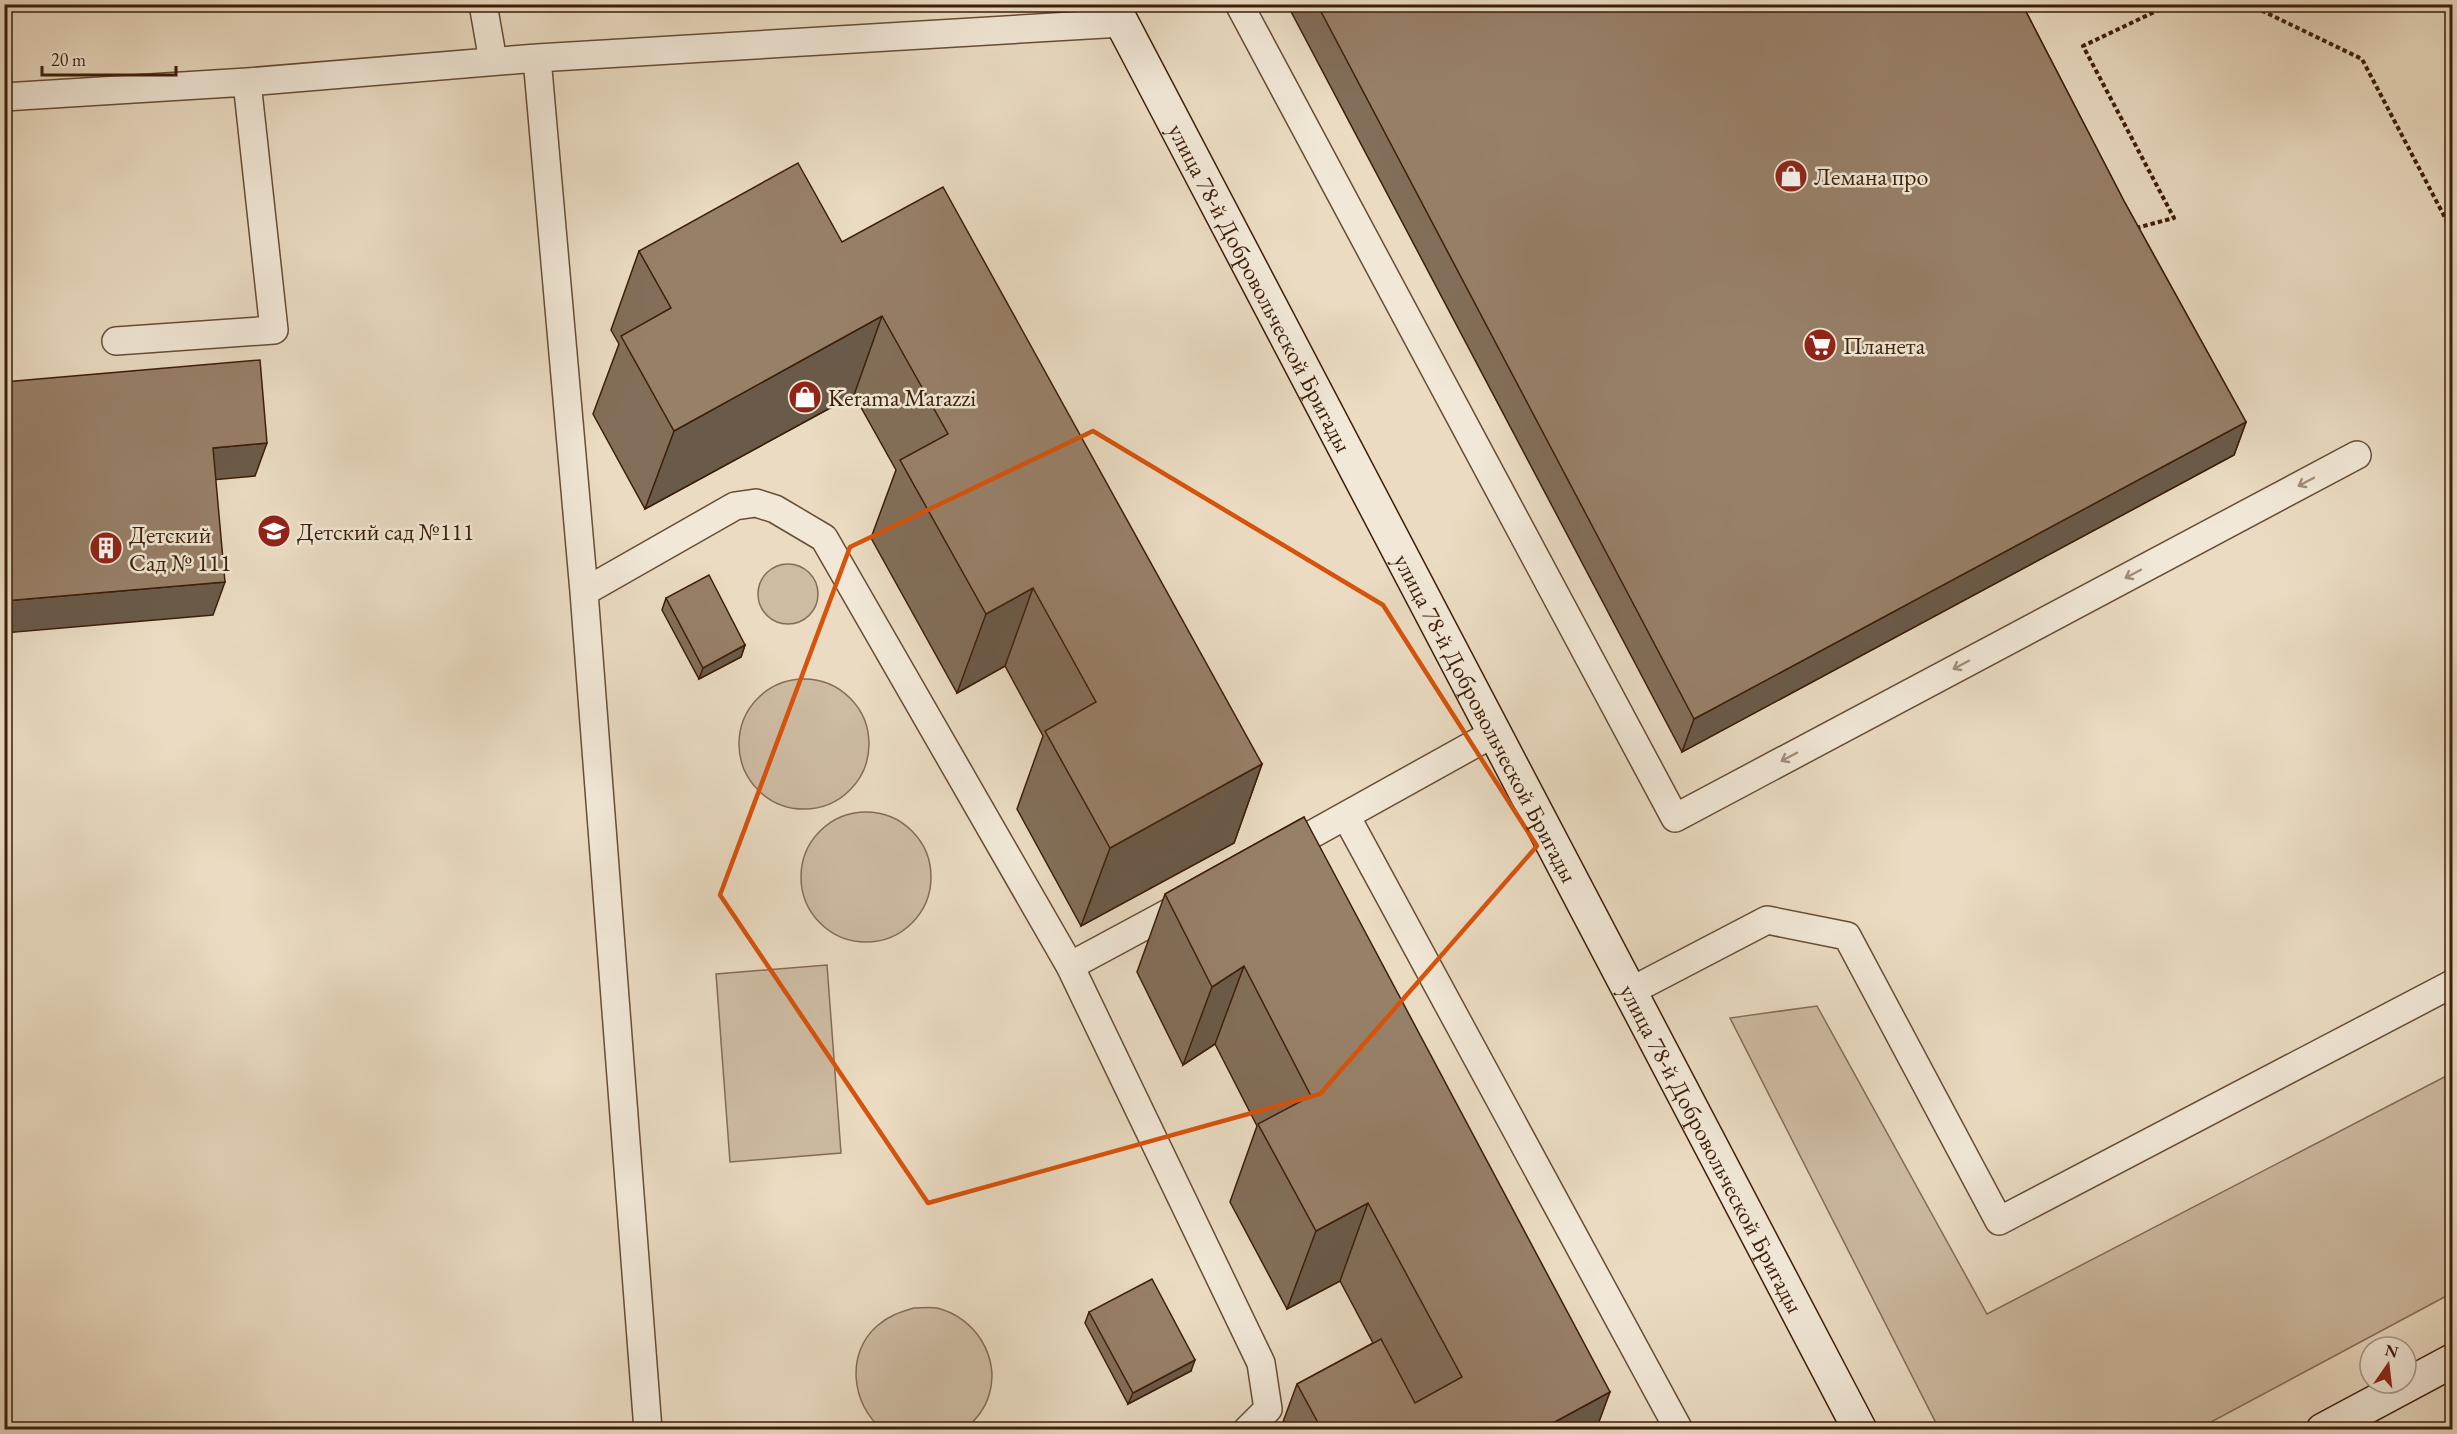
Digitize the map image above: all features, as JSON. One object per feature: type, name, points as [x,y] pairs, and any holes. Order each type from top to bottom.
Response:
[{"type":"street","name":"улица 78-й Добровольческой Бригады","points":[[1117,14],[1496,732],[1629,992],[1860,1430]]},
{"type":"street","points":[[2323,1430],[2452,1361]]},
{"type":"lane","points":[[483,4],[493,61]]},
{"type":"lane","points":[[1239,4],[1675,818],[2357,455]]},
{"type":"lane","points":[[4,97],[247,82],[1117,14]]},
{"type":"lane","points":[[537,58],[584,591],[648,1430]]},
{"type":"lane","points":[[116,341],[274,330],[247,82]]},
{"type":"lane","points":[[584,591],[735,506],[756,503],[775,509],[824,538],[1070,966],[1261,1363],[1268,1409],[1247,1430]]},
{"type":"lane","points":[[1264,861],[1496,732]]},
{"type":"lane","points":[[1346,816],[1679,1430]]},
{"type":"lane","points":[[1070,966],[1213,888]]},
{"type":"lane","points":[[1629,992],[1767,920],[1847,936],[1999,1221],[2452,984]]},
{"type":"path","points":[[2133,229],[2174,218],[2083,46],[2170,4]]},
{"type":"path","points":[[2248,4],[2362,59],[2452,231]]},
{"type":"path","points":[[2080,1430],[2091,1430]]},
{"type":"highlighted area","points":[[1093,431],[1383,605],[1537,846],[1320,1094],[928,1203],[720,895],[850,547]]},
{"type":"shaded area","points":[[782,564],[794,564],[805,569],[813,577],[818,594],[816,606],[805,619],[794,624],[782,624],[771,619],[763,611],[758,600],[758,588],[763,577],[771,569]]},
{"type":"shaded area","points":[[804,679],[829,684],[850,698],[864,719],[869,744],[864,769],[850,790],[829,804],[804,809],[779,804],[758,790],[744,769],[739,744],[744,719],[758,698],[779,684]]},
{"type":"shaded area","points":[[866,812],[891,817],[912,831],[926,852],[931,877],[926,902],[912,923],[891,937],[866,942],[841,937],[820,923],[806,902],[801,877],[806,852],[820,831],[841,817]]},
{"type":"shaded area","points":[[827,965],[841,1153],[730,1162],[716,974]]},
{"type":"shaded area","points":[[1817,1006],[1987,1314],[2452,1073],[2452,1293],[2374,1335],[2358,1335],[2358,1343],[2198,1429],[1939,1429],[1730,1018]]},
{"type":"shaded area","points":[[914,1308],[937,1308],[963,1320],[982,1341],[988,1354],[992,1381],[989,1395],[980,1414],[966,1429],[882,1429],[864,1407],[856,1379],[860,1351],[867,1337],[881,1323],[894,1315]]},
{"type":"building","name":"Планета","points":[[1317,4],[2022,4],[2124,201],[2246,422],[1694,719]]},
{"type":"building","points":[[798,163],[842,242],[943,187],[1262,764],[1110,848],[1045,731],[1096,702],[1033,588],[986,614],[900,460],[948,434],[882,316],[674,431],[621,336],[671,308],[639,251]]},
{"type":"building","name":"Детский Сад № 111","points":[[260,360],[267,443],[213,448],[225,582],[4,601],[4,382]]},
{"type":"building","points":[[709,575],[745,645],[703,668],[666,598]]},
{"type":"building","points":[[1304,817],[1610,1392],[1540,1430],[1322,1430],[1297,1384],[1381,1339],[1415,1403],[1462,1377],[1368,1203],[1316,1231],[1258,1124],[1311,1096],[1244,966],[1212,987],[1165,894]]},
{"type":"building","points":[[1152,1279],[1195,1360],[1133,1393],[1089,1312]]},
{"type":"place","name":"Лемана про","points":[[1791,176]]},
{"type":"place","name":"Планета","points":[[1820,345]]},
{"type":"place","name":"Kerama Marazzi","points":[[805,397]]},
{"type":"place","name":"Детский сад №111","points":[[274,531]]},
{"type":"place","name":"Детский Сад № 111","points":[[106,548]]}]
